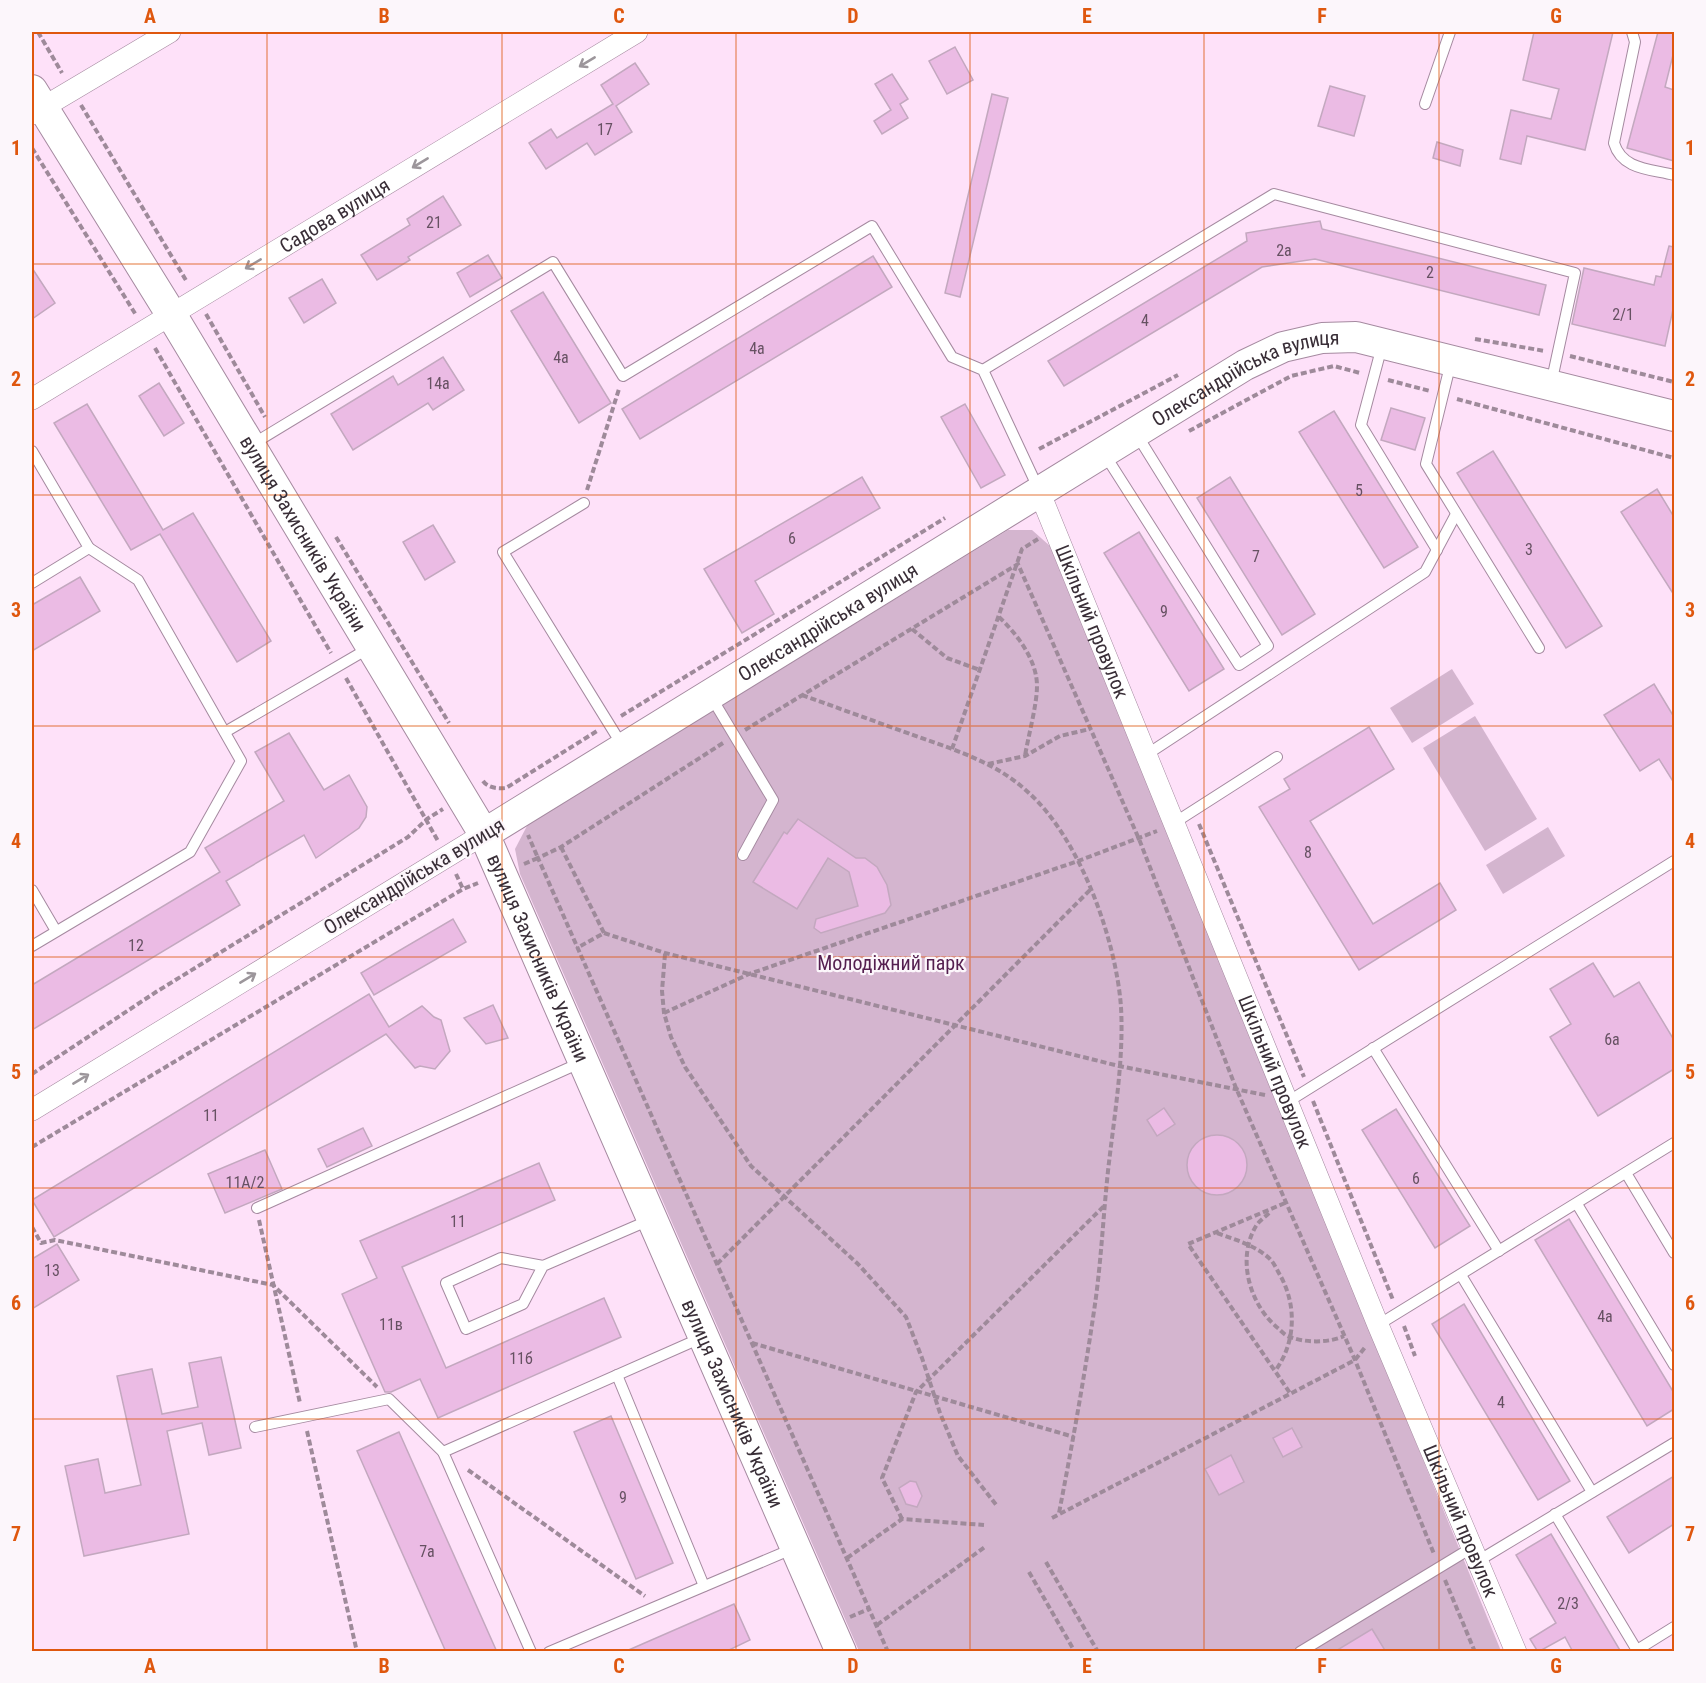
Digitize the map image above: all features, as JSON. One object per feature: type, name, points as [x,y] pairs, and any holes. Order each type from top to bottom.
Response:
[{"type":"main road","name":"вулиця Захисників України","points":[[35,104],[171,314],[262,438],[371,647],[484,834],[795,1547],[837,1650]]},
{"type":"main road","name":"Олександрійська вулиця","points":[[484,834],[616,736],[710,695],[1245,365],[1283,347],[1322,338],[1356,337],[1674,416]]},
{"type":"street","points":[[35,104],[72,90],[170,32]]},
{"type":"street","name":"Садова вулиця","points":[[32,399],[637,32]]},
{"type":"street","name":"Шкільний провулок","points":[[1039,491],[1516,1652]]},
{"type":"street","name":"Олександрійська вулиця","points":[[32,1110],[484,834]]},
{"type":"lane","points":[[1425,104],[1450,32]]},
{"type":"lane","points":[[1632,32],[1635,42],[1614,143],[1617,155],[1628,164],[1674,175]]},
{"type":"lane","points":[[983,370],[1274,194],[1575,273],[1551,385]]},
{"type":"lane","points":[[262,438],[553,262],[623,376],[872,226],[952,357],[983,370],[1039,491]]},
{"type":"lane","points":[[1383,343],[1361,425],[1437,550]]},
{"type":"lane","points":[[1451,360],[1425,464],[1539,648]]},
{"type":"lane","points":[[1103,452],[1239,665],[1268,646],[1136,432]]},
{"type":"lane","points":[[32,451],[89,548],[138,580],[241,761],[190,852],[32,946]]},
{"type":"lane","points":[[584,503],[503,552],[616,736]]},
{"type":"lane","points":[[1146,755],[1425,572],[1456,514]]},
{"type":"lane","points":[[32,583],[89,548]]},
{"type":"lane","points":[[225,732],[371,647]]},
{"type":"lane","points":[[710,695],[773,800],[743,855]]},
{"type":"lane","points":[[1174,823],[1277,757]]},
{"type":"lane","points":[[1289,1101],[1674,861]]},
{"type":"lane","points":[[32,890],[56,931]]},
{"type":"lane","points":[[1373,1048],[1500,1251]]},
{"type":"lane","points":[[257,1208],[583,1062]]},
{"type":"lane","points":[[1381,1324],[1674,1143]]},
{"type":"lane","points":[[1626,1173],[1674,1253]]},
{"type":"lane","points":[[1577,1203],[1674,1365]]},
{"type":"lane","points":[[543,1266],[523,1304],[466,1329],[446,1283],[501,1258],[543,1266],[652,1219]]},
{"type":"lane","points":[[1461,1275],[1592,1492]]},
{"type":"lane","points":[[443,1452],[703,1337]]},
{"type":"lane","points":[[617,1375],[704,1586]]},
{"type":"lane","points":[[255,1427],[389,1399],[443,1452],[531,1652]]},
{"type":"lane","points":[[1300,1652],[1439,1568],[1475,1554],[1555,1514],[1674,1443]]},
{"type":"lane","points":[[1555,1514],[1638,1651],[1674,1627]]},
{"type":"lane","points":[[549,1652],[795,1547]]},
{"type":"path","points":[[38,32],[197,298],[262,438]]},
{"type":"path","points":[[32,148],[145,330],[334,658]]},
{"type":"path","points":[[584,503],[623,376]]},
{"type":"path","points":[[479,774],[484,784],[498,789],[506,788],[616,736],[930,527]]},
{"type":"path","points":[[335,535],[449,724]]},
{"type":"path","points":[[952,749],[1022,549]]},
{"type":"path","points":[[888,1652],[538,858],[561,847],[801,695],[1018,564]]},
{"type":"path","points":[[1018,564],[1139,839],[1236,1088],[1344,1336],[1475,1652]]},
{"type":"path","points":[[999,617],[1013,630],[1030,658],[1037,685],[1025,756]]},
{"type":"path","points":[[912,629],[946,658],[980,670]]},
{"type":"path","points":[[32,1074],[156,992],[408,837],[427,819],[340,668]]},
{"type":"path","points":[[801,695],[952,749],[988,764],[1013,779],[1047,812],[1078,861],[1107,933],[1116,968],[1121,1008],[1119,1066],[1094,1309],[1074,1437],[1059,1513]]},
{"type":"path","points":[[988,764],[1025,756],[1060,736],[1090,729]]},
{"type":"path","points":[[664,1013],[749,974],[1078,861],[1139,839],[1174,823]]},
{"type":"path","points":[[561,847],[604,933],[665,953],[1119,1066],[1236,1088],[1289,1101]]},
{"type":"path","points":[[32,1147],[464,889]]},
{"type":"path","points":[[717,1264],[1090,890]]},
{"type":"path","points":[[577,948],[604,933]]},
{"type":"path","points":[[665,953],[662,991],[664,1013],[671,1037],[685,1067],[751,1166],[858,1264],[906,1317],[958,1455],[997,1506]]},
{"type":"path","points":[[1285,1203],[1188,1244],[1290,1393]]},
{"type":"path","points":[[902,1519],[882,1478],[916,1392],[1104,1206]]},
{"type":"path","points":[[1272,1210],[1257,1225],[1249,1244],[1246,1272],[1256,1301],[1272,1323],[1289,1337],[1315,1342],[1344,1336]]},
{"type":"path","points":[[32,1227],[41,1243],[55,1240],[273,1285],[389,1399]]},
{"type":"path","points":[[1216,1233],[1249,1244],[1272,1261],[1286,1285],[1293,1313],[1284,1359],[1275,1371]]},
{"type":"path","points":[[1052,1518],[1354,1360],[1381,1324]]},
{"type":"path","points":[[752,1342],[935,1398],[1074,1437]]},
{"type":"path","points":[[443,1452],[658,1605]]},
{"type":"path","points":[[847,1558],[902,1519],[984,1525]]},
{"type":"path","points":[[877,1625],[984,1547]]},
{"type":"path","points":[[1046,1562],[1098,1652]]},
{"type":"path","points":[[1029,1572],[1075,1652]]},
{"type":"green space","name":"Молодіжний парк","points":[[1008,530],[1032,530],[1050,546],[1501,1651],[859,1651],[520,874],[515,849],[528,824]]},
{"type":"green space","points":[[1452,669],[1474,704],[1412,743],[1390,708]]},
{"type":"green space","points":[[1475,716],[1537,819],[1485,851],[1423,748]]},
{"type":"green space","points":[[1548,827],[1565,856],[1503,894],[1486,865]]},
{"type":"building","points":[[1534,32],[1613,32],[1585,150],[1527,136],[1521,164],[1500,159],[1511,110],[1551,119],[1559,89],[1523,80]]},
{"type":"building","points":[[1658,32],[1674,32],[1674,51],[1665,87],[1674,90],[1674,161],[1627,148]]},
{"type":"building","points":[[955,47],[973,80],[947,94],[929,61]]},
{"type":"building","points":[[635,63],[649,84],[616,106],[632,132],[595,155],[587,143],[546,169],[529,143],[551,129],[557,138],[613,104],[601,85]]},
{"type":"building","points":[[892,74],[908,99],[900,104],[908,118],[882,134],[874,121],[891,110],[875,84]]},
{"type":"building","points":[[1330,86],[1365,96],[1354,136],[1318,126]]},
{"type":"building","points":[[992,94],[1008,98],[960,297],[945,293]]},
{"type":"building","points":[[1437,142],[1463,150],[1460,166],[1433,158]]},
{"type":"building","points":[[443,196],[461,225],[408,257],[410,260],[377,280],[361,255],[410,225],[407,219]]},
{"type":"building","points":[[1320,221],[1322,229],[1546,285],[1539,315],[1315,259],[1262,267],[1064,386],[1048,361],[1247,241],[1246,233]]},
{"type":"building","points":[[1669,246],[1674,247],[1674,305],[1665,346],[1572,324],[1584,268],[1654,285],[1656,276],[1661,277]]},
{"type":"building","points":[[488,255],[502,278],[470,297],[457,273]]},
{"type":"building","points":[[873,256],[892,287],[640,439],[622,409]]},
{"type":"building","points":[[32,268],[55,303],[32,319]]},
{"type":"building","points":[[322,279],[336,303],[304,323],[289,298]]},
{"type":"building","points":[[543,292],[611,403],[579,423],[511,311]]},
{"type":"building","points":[[443,357],[464,390],[433,410],[428,403],[353,450],[331,414],[393,376],[398,385]]},
{"type":"building","points":[[159,383],[184,423],[164,436],[139,396]]},
{"type":"building","points":[[87,404],[163,530],[193,513],[271,641],[237,662],[160,534],[131,550],[54,423]]},
{"type":"building","points":[[965,404],[1005,475],[981,488],[941,417]]},
{"type":"building","points":[[1391,408],[1425,418],[1415,450],[1381,440]]},
{"type":"building","points":[[1334,411],[1418,547],[1384,568],[1299,432]]},
{"type":"building","points":[[1493,451],[1602,626],[1566,648],[1457,473]]},
{"type":"building","points":[[862,477],[880,508],[755,581],[774,614],[742,633],[704,569]]},
{"type":"building","points":[[1230,477],[1315,614],[1282,635],[1197,498]]},
{"type":"building","points":[[1657,489],[1674,517],[1674,595],[1621,512]]},
{"type":"building","points":[[433,525],[455,562],[425,580],[403,542]]},
{"type":"building","points":[[1139,532],[1224,669],[1189,691],[1104,553]]},
{"type":"building","points":[[80,577],[100,611],[32,651],[32,605]]},
{"type":"building","points":[[1654,684],[1674,717],[1674,783],[1659,759],[1640,771],[1604,715]]},
{"type":"building","points":[[1369,727],[1394,769],[1310,821],[1373,924],[1440,883],[1456,910],[1359,970],[1259,807],[1290,789],[1284,779]]},
{"type":"building","points":[[289,733],[324,790],[349,775],[367,807],[366,817],[359,828],[316,858],[304,835],[226,881],[240,905],[32,1030],[32,985],[220,872],[205,848],[284,801],[255,752]]},
{"type":"building","points":[[798,819],[856,858],[865,858],[877,867],[887,885],[891,905],[885,913],[821,933],[814,928],[816,919],[858,906],[849,872],[828,858],[797,909],[753,882],[784,832],[787,834]]},
{"type":"building","points":[[453,919],[466,942],[374,995],[361,973]]},
{"type":"building","points":[[1593,963],[1614,997],[1639,982],[1674,1040],[1674,1069],[1598,1116],[1550,1037],[1571,1024],[1550,989]]},
{"type":"building","points":[[369,994],[389,1027],[422,1006],[441,1020],[450,1051],[435,1069],[420,1066],[415,1068],[386,1034],[54,1237],[32,1200]]},
{"type":"building","points":[[493,1005],[508,1038],[486,1044],[464,1018]]},
{"type":"building","points":[[1164,1108],[1175,1124],[1157,1136],[1147,1120]]},
{"type":"building","points":[[1396,1109],[1470,1226],[1435,1248],[1362,1130]]},
{"type":"building","points":[[363,1128],[372,1146],[327,1167],[318,1149]]},
{"type":"building","points":[[1217,1135],[1238,1144],[1247,1165],[1238,1186],[1217,1195],[1196,1186],[1187,1165],[1196,1144]]},
{"type":"building","points":[[265,1150],[282,1189],[225,1213],[208,1174]]},
{"type":"building","points":[[539,1163],[555,1200],[402,1267],[446,1368],[604,1298],[621,1337],[438,1418],[420,1379],[391,1392],[385,1392],[342,1294],[377,1278],[360,1241]]},
{"type":"building","points":[[1569,1219],[1674,1393],[1674,1409],[1647,1426],[1535,1240]]},
{"type":"building","points":[[57,1244],[79,1280],[32,1309],[32,1259]]},
{"type":"building","points":[[1464,1304],[1570,1481],[1538,1500],[1432,1324]]},
{"type":"building","points":[[221,1357],[241,1448],[209,1455],[202,1423],[167,1431],[189,1534],[84,1556],[65,1466],[98,1459],[105,1493],[141,1485],[117,1376],[152,1369],[162,1414],[198,1407],[189,1363]]},
{"type":"building","points":[[611,1416],[673,1563],[636,1579],[574,1432]]},
{"type":"building","points":[[1292,1428],[1302,1447],[1283,1457],[1273,1438]]},
{"type":"building","points":[[399,1432],[497,1652],[446,1652],[357,1451]]},
{"type":"building","points":[[1231,1455],[1244,1482],[1219,1495],[1205,1469]]},
{"type":"building","points":[[1674,1476],[1674,1524],[1629,1553],[1607,1517]]},
{"type":"building","points":[[910,1481],[916,1482],[922,1496],[917,1507],[906,1504],[899,1488]]},
{"type":"building","points":[[1551,1534],[1621,1652],[1573,1652],[1565,1637],[1538,1652],[1530,1639],[1556,1623],[1516,1555]]},
{"type":"building","points":[[734,1604],[750,1640],[725,1652],[624,1652]]},
{"type":"building","points":[[1372,1629],[1386,1652],[1334,1652]]}]
